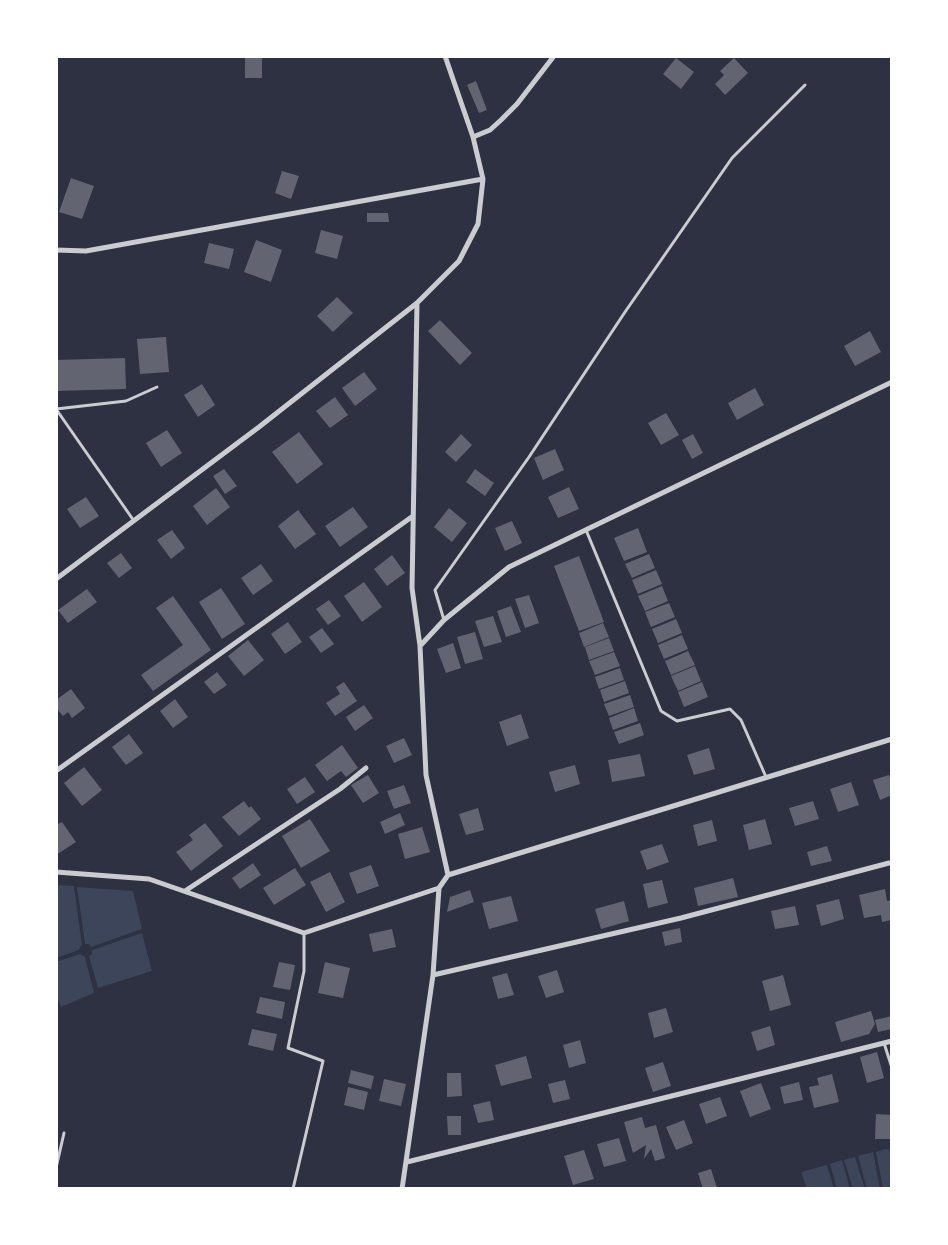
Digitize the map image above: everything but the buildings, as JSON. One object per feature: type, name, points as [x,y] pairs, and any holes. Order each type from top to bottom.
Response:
[{"type":"street","points":[[56,579],[259,427],[417,303],[459,261],[478,224],[484,179],[445,56]]},
{"type":"street","points":[[472,137],[490,130],[501,120],[517,104],[554,56]]},
{"type":"street","points":[[56,250],[86,251],[484,179]]},
{"type":"street","points":[[417,303],[412,588],[420,646],[426,774],[448,875]]},
{"type":"street","points":[[420,646],[444,620],[509,567],[892,382]]},
{"type":"street","points":[[56,771],[413,516]]},
{"type":"street","points":[[56,872],[149,879],[304,932],[438,888],[448,875],[892,739]]},
{"type":"street","points":[[185,891],[340,789],[366,768]]},
{"type":"street","points":[[433,975],[681,918],[889,863]]},
{"type":"street","points":[[402,1189],[433,975],[438,888]]},
{"type":"street","points":[[406,1162],[892,1041]]},
{"type":"lane","points":[[444,620],[435,590],[529,457],[625,312],[732,158],[805,85]]},
{"type":"lane","points":[[134,522],[56,409],[126,401],[158,387]]},
{"type":"lane","points":[[586,530],[661,710],[677,721],[730,709],[741,720],[766,778]]},
{"type":"lane","points":[[293,1189],[323,1061],[288,1048],[304,971],[304,932]]},
{"type":"lane","points":[[884,1043],[892,1068]]},
{"type":"lane","points":[[56,1168],[64,1133]]},
{"type":"shaded area","points":[[56,885],[74,886],[82,945],[79,950],[56,958]]},
{"type":"shaded area","points":[[77,887],[133,891],[142,929],[91,947],[89,944],[85,944]]},
{"type":"shaded area","points":[[142,933],[152,971],[98,988],[89,956],[92,954],[92,950]]},
{"type":"shaded area","points":[[80,954],[85,957],[94,993],[61,1007],[56,996],[56,962]]},
{"type":"shaded area","points":[[885,1149],[892,1150],[892,1189],[883,1189],[876,1152]]},
{"type":"shaded area","points":[[873,1152],[880,1189],[867,1189],[858,1156]]},
{"type":"shaded area","points":[[855,1157],[865,1189],[853,1189],[844,1160]]},
{"type":"shaded area","points":[[842,1160],[850,1189],[837,1189],[830,1164]]},
{"type":"shaded area","points":[[827,1165],[834,1189],[807,1189],[801,1172]]}]
